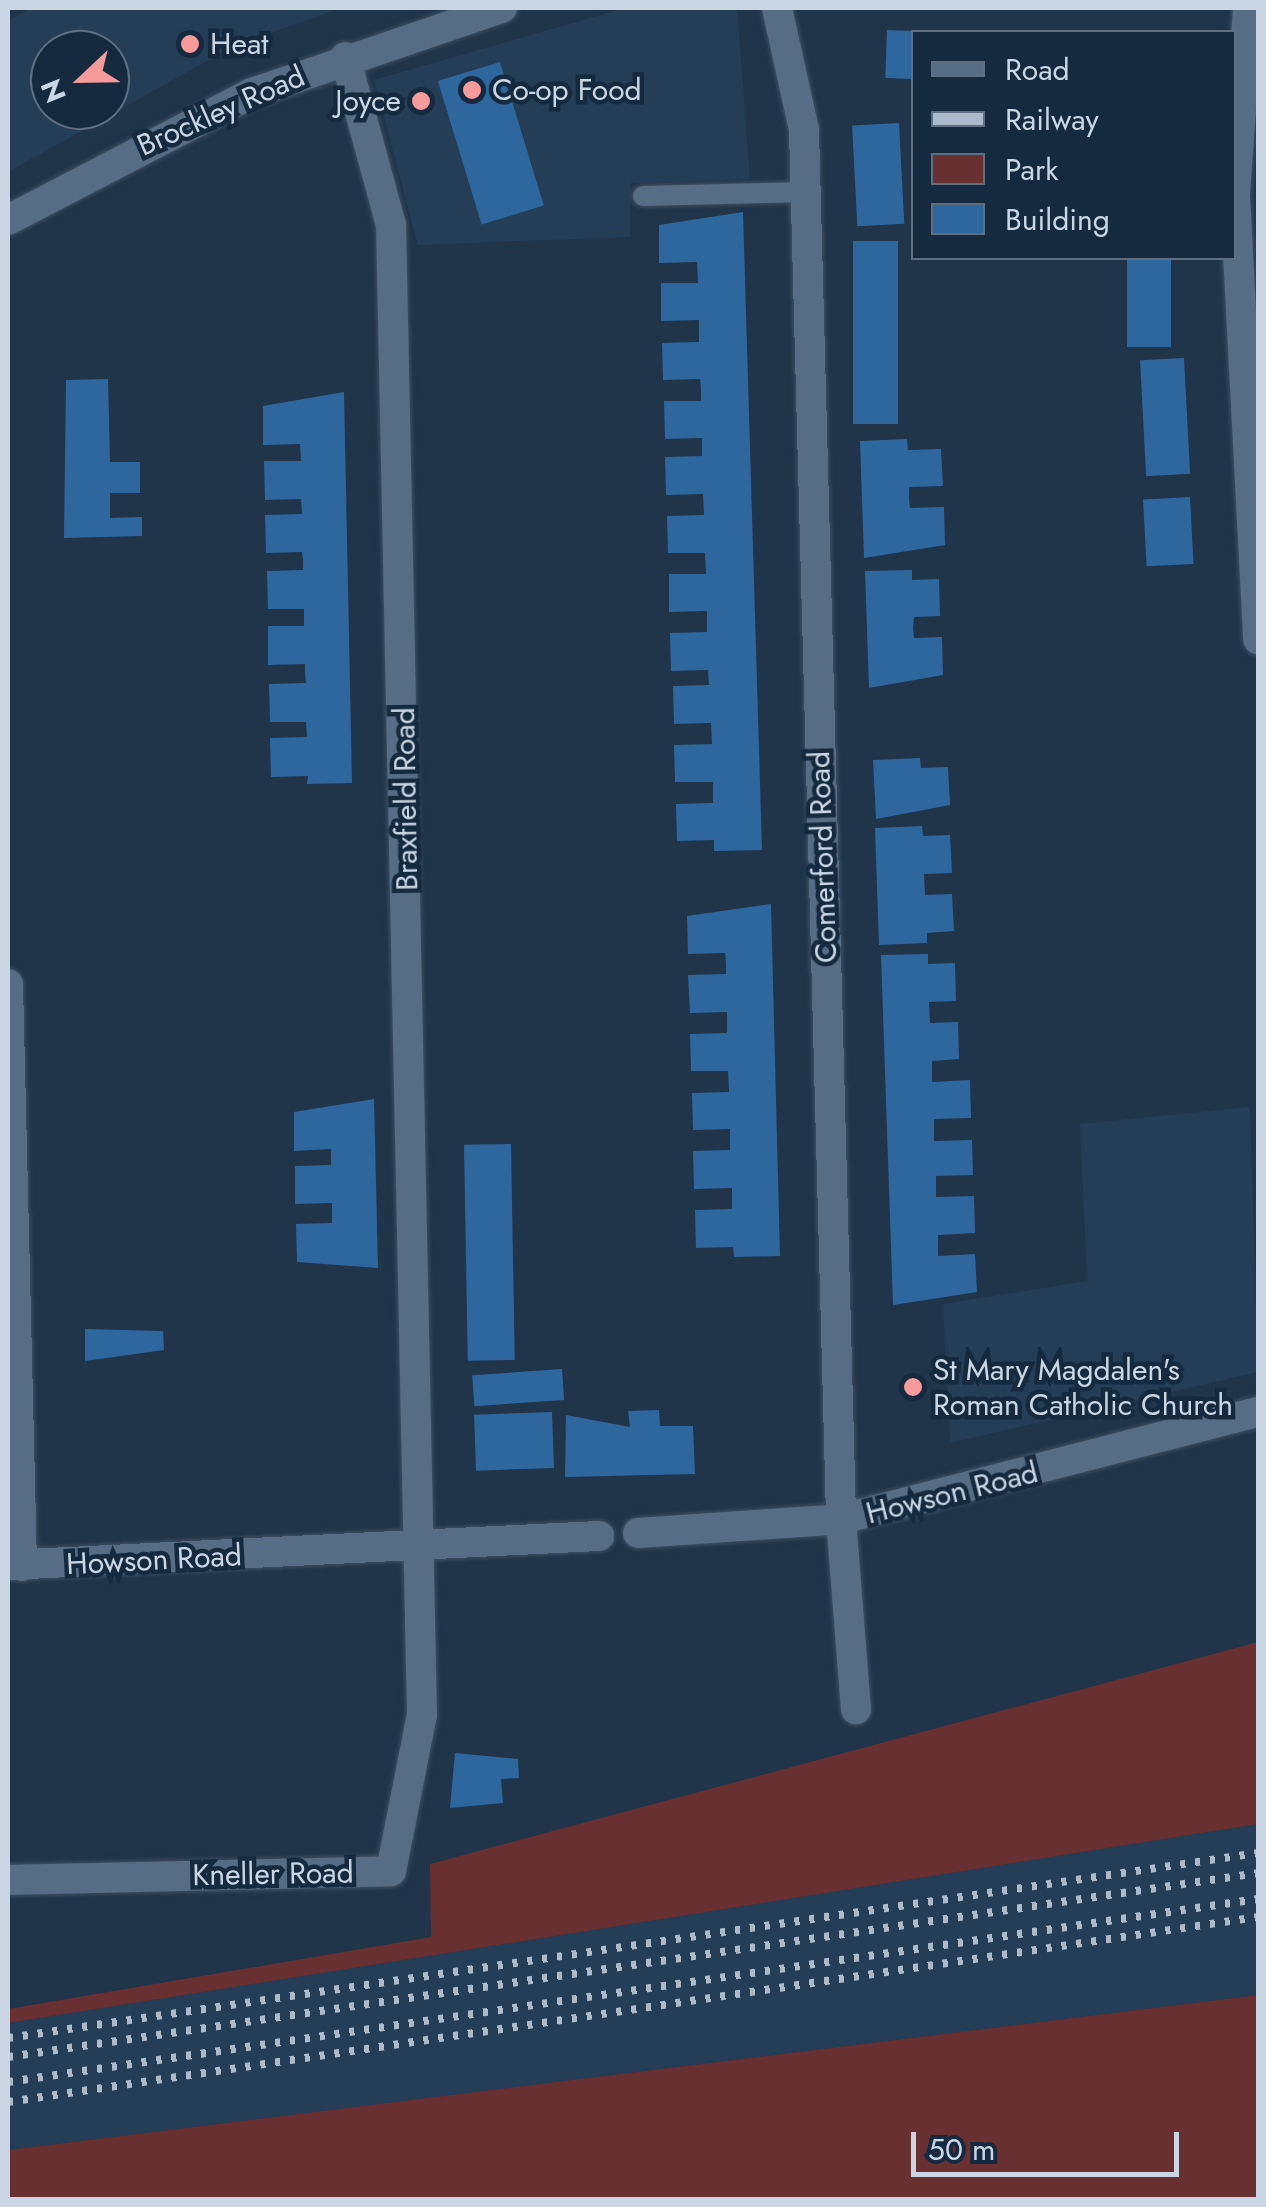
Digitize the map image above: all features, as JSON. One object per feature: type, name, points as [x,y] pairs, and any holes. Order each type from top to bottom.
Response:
[{"type":"street","name":"Brockley Road","points":[[8,220],[161,133],[345,57],[502,8]]},
{"type":"street","name":"Comerford Road","points":[[777,8],[804,130],[842,1520],[856,1709]]},
{"type":"street","points":[[1236,165],[1248,8]]},
{"type":"street","name":"Braxfield Road","points":[[345,57],[391,225],[419,1547]]},
{"type":"street","points":[[1236,215],[1258,639]]},
{"type":"street","points":[[8,984],[15,1566]]},
{"type":"street","name":"Howson Road","points":[[638,1533],[842,1520],[1258,1412]]},
{"type":"street","name":"Howson Road","points":[[15,1566],[599,1536]]},
{"type":"street","name":"Kneller Road","points":[[8,1880],[391,1871],[422,1715],[419,1547]]},
{"type":"lane","points":[[644,196],[806,192]]},
{"type":"lane","points":[[599,1536],[638,1533]]},
{"type":"shaded area","points":[[31,8],[341,8],[234,46],[130,104],[130,30],[30,30],[30,130],[83,130],[8,172],[8,21]]},
{"type":"shaded area","points":[[625,8],[737,8],[750,179],[631,183],[630,237],[418,245],[374,80]]},
{"type":"shaded area","points":[[1250,1107],[1258,1372],[950,1443],[943,1304],[1087,1281],[1080,1124]]},
{"type":"shaded area","points":[[1258,1824],[1258,1995],[8,2150],[8,2023]]},
{"type":"green space","points":[[1258,1642],[1258,1824],[8,2023],[8,2009],[431,1937],[430,1864]]},
{"type":"green space","points":[[1258,1995],[1258,2199],[8,2199],[8,2150]]},
{"type":"building","points":[[887,30],[911,31],[911,79],[885,78]]},
{"type":"building","points":[[500,62],[544,205],[482,224],[438,81]]},
{"type":"building","points":[[899,123],[904,224],[857,226],[852,125]]},
{"type":"building","points":[[743,212],[762,850],[714,851],[714,840],[677,841],[676,804],[713,803],[713,782],[675,782],[674,745],[712,744],[711,723],[674,724],[673,686],[709,685],[708,670],[671,671],[670,633],[707,632],[707,611],[669,612],[669,574],[706,574],[705,553],[668,553],[667,516],[704,515],[703,494],[666,495],[665,457],[702,456],[702,438],[665,439],[664,401],[701,401],[701,389],[700,379],[663,380],[662,343],[699,342],[699,320],[661,321],[661,283],[698,283],[697,262],[659,263],[659,225]]},
{"type":"building","points":[[853,241],[898,241],[898,424],[853,424]]},
{"type":"building","points":[[1127,260],[1171,260],[1171,347],[1127,347]]},
{"type":"building","points":[[1184,358],[1190,474],[1146,476],[1140,360]]},
{"type":"building","points":[[108,379],[110,462],[140,462],[140,493],[110,493],[110,518],[142,517],[142,536],[64,538],[66,380]]},
{"type":"building","points":[[344,392],[352,783],[307,784],[308,776],[271,777],[270,738],[307,737],[306,722],[270,722],[269,684],[306,683],[305,664],[268,665],[268,626],[304,626],[304,609],[268,609],[267,571],[303,570],[303,560],[302,552],[266,553],[265,515],[302,514],[301,499],[265,500],[264,461],[301,461],[300,444],[263,445],[263,406]]},
{"type":"building","points":[[907,439],[908,450],[941,449],[943,486],[909,487],[909,498],[910,508],[944,507],[945,545],[864,558],[860,441]]},
{"type":"building","points":[[1190,497],[1194,564],[1147,566],[1143,499]]},
{"type":"building","points":[[912,570],[912,580],[939,579],[940,616],[914,617],[913,628],[914,638],[942,637],[943,675],[869,688],[865,571]]},
{"type":"building","points":[[920,758],[921,768],[948,767],[950,805],[876,819],[873,760]]},
{"type":"building","points":[[922,826],[923,836],[950,835],[952,873],[924,874],[925,895],[952,894],[954,931],[927,933],[927,943],[879,945],[875,828]]},
{"type":"building","points":[[771,904],[780,1256],[734,1257],[733,1247],[696,1248],[695,1210],[732,1209],[732,1188],[694,1189],[693,1151],[730,1150],[730,1129],[693,1130],[692,1093],[729,1092],[728,1071],[691,1071],[690,1034],[727,1033],[727,1012],[690,1013],[688,975],[726,974],[726,963],[725,953],[688,954],[687,916]]},
{"type":"building","points":[[928,954],[928,964],[955,963],[956,1001],[929,1002],[930,1023],[958,1022],[959,1059],[932,1061],[932,1082],[970,1080],[971,1118],[934,1119],[934,1141],[972,1140],[973,1175],[936,1176],[936,1197],[974,1196],[975,1233],[938,1235],[938,1256],[975,1254],[977,1292],[893,1305],[881,955]]},
{"type":"building","points":[[374,1099],[378,1268],[297,1262],[296,1224],[332,1223],[332,1203],[295,1204],[295,1166],[331,1165],[331,1149],[294,1151],[294,1112]]},
{"type":"building","points":[[511,1144],[515,1360],[468,1361],[464,1145]]},
{"type":"building","points":[[85,1329],[163,1331],[164,1350],[85,1361]]},
{"type":"building","points":[[562,1369],[564,1400],[474,1406],[472,1375]]},
{"type":"building","points":[[659,1410],[660,1426],[693,1426],[695,1474],[565,1477],[566,1415],[630,1427],[628,1411]]},
{"type":"building","points":[[552,1412],[554,1468],[476,1471],[474,1415]]},
{"type":"building","points":[[455,1753],[518,1759],[519,1778],[501,1779],[503,1803],[450,1808]]},
{"type":"railway","points":[[8,2038],[1258,1853]]},
{"type":"railway","points":[[8,2057],[1258,1873]]},
{"type":"railway","points":[[8,2082],[1258,1899]]},
{"type":"railway","points":[[8,2102],[1258,1917]]},
{"type":"place","name":"Heat","points":[[190,44]]},
{"type":"place","name":"Co-op Food","points":[[472,90]]},
{"type":"place","name":"Joyce","points":[[421,101]]},
{"type":"place","name":"St Mary Magdalen's Roman Catholic Church","points":[[913,1387]]}]
